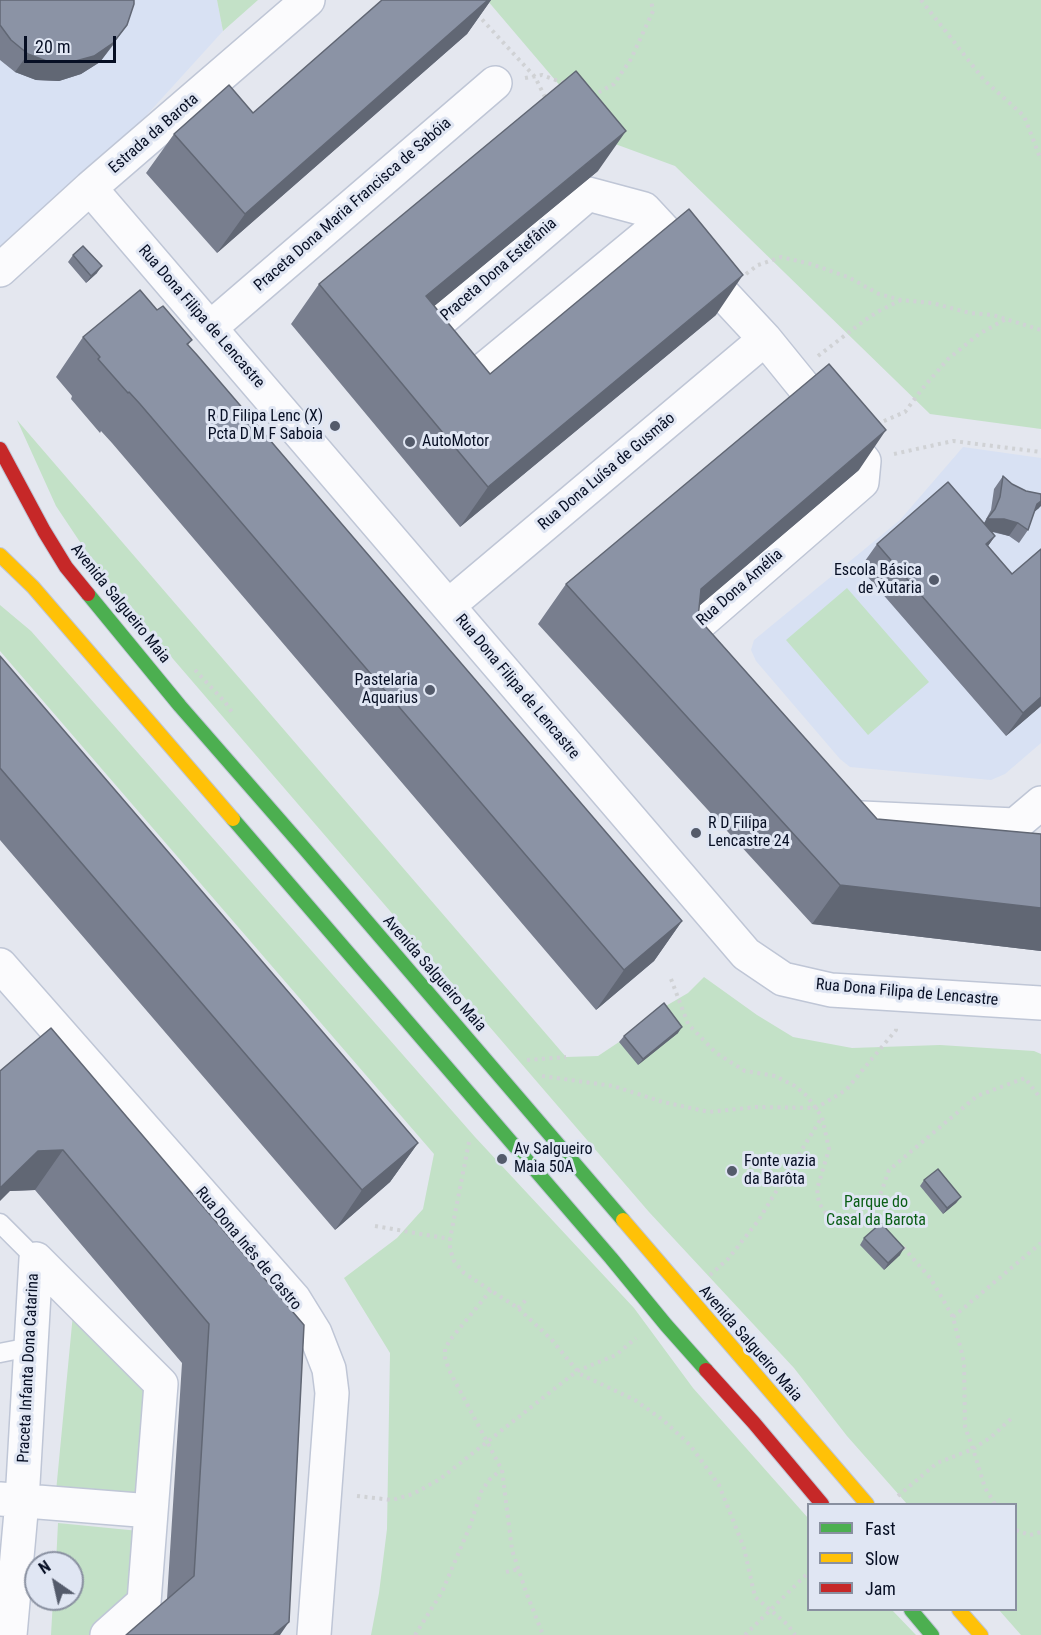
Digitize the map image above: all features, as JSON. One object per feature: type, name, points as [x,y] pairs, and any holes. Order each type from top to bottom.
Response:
[{"type":"street","name":"Estrada da Barota","points":[[0,271],[90,189],[308,0]]},
{"type":"street","name":"Praceta Dona Maria Francisca de Sabóia","points":[[210,328],[495,83]]},
{"type":"street","name":"Rua Dona Filipa de Lencastre","points":[[90,189],[746,954],[783,979],[831,990],[1041,1003]]},
{"type":"street","name":"Praceta Dona Estefânia","points":[[659,225],[470,381],[449,378],[427,351],[429,330],[588,194],[644,209],[659,225],[723,294],[765,339]]},
{"type":"street","points":[[765,339],[864,461]]},
{"type":"street","name":"Rua Dona Luísa de Gusmão","points":[[448,606],[765,339]]},
{"type":"street","name":"Avenida Salgueiro Maia","points":[[0,448],[66,567],[180,706],[866,1503]]},
{"type":"street","name":"Rua Dona Amélia","points":[[713,683],[692,657],[693,629],[862,482],[864,461]]},
{"type":"street","points":[[0,555],[33,587],[92,653],[821,1503]]},
{"type":"street","points":[[808,797],[840,817],[1015,825],[1041,803]]},
{"type":"street","name":"Rua Dona Inês de Castro","points":[[4,979],[294,1299],[315,1333],[329,1369],[332,1393],[315,1635]]},
{"type":"street","name":"Praceta Infanta Dona Catarina","points":[[10,1635],[15,1350],[36,1259]]},
{"type":"street","name":"Praceta Infanta Dona Catarina","points":[[36,1259],[161,1384],[144,1602],[107,1635]]},
{"type":"street","points":[[11,1500],[151,1511]]},
{"type":"street","points":[[912,1611],[932,1635]]},
{"type":"street","points":[[959,1611],[981,1635]]},
{"type":"lane","points":[[0,1223],[36,1259]]},
{"type":"path","points":[[590,97],[614,84],[631,59],[653,11],[651,0]]},
{"type":"path","points":[[921,0],[984,80],[1024,116],[1041,160]]},
{"type":"path","points":[[472,9],[535,77],[547,102]]},
{"type":"path","points":[[495,83],[542,75],[568,85]]},
{"type":"path","points":[[723,294],[758,265],[781,257],[811,264],[848,278],[879,294],[901,300],[932,303],[970,313],[993,315],[1041,330]]},
{"type":"path","points":[[794,374],[872,315],[901,300]]},
{"type":"path","points":[[843,435],[905,412],[927,382],[948,359],[979,334],[1006,318]]},
{"type":"path","points":[[864,461],[953,441],[1041,452]]},
{"type":"path","points":[[671,979],[688,1024],[716,1053],[745,1071],[775,1076],[795,1086],[816,1108],[822,1117],[829,1149],[817,1189],[819,1203],[827,1215],[838,1222],[850,1224],[873,1215],[890,1170],[976,1096],[1025,1078],[1041,1099]]},
{"type":"path","points":[[541,1076],[613,1086],[663,1102],[709,1112],[756,1107],[816,1108],[846,1090],[896,1030]]},
{"type":"path","points":[[687,1295],[728,1259],[758,1221],[822,1117]]},
{"type":"path","points":[[469,1140],[450,1239],[454,1261],[464,1273],[518,1308],[551,1339],[580,1374],[635,1400],[663,1420],[690,1445],[719,1485],[744,1548],[755,1596],[788,1625],[795,1635]]},
{"type":"path","points":[[873,1215],[888,1231]]},
{"type":"path","points":[[375,1226],[450,1239]]},
{"type":"path","points":[[895,1239],[931,1279],[953,1317],[964,1362],[965,1426],[985,1488],[994,1503]]},
{"type":"path","points":[[953,1317],[1041,1243]]},
{"type":"path","points":[[491,1290],[450,1341],[445,1349],[445,1358],[449,1370],[502,1470],[512,1550],[543,1635]]},
{"type":"path","points":[[518,1308],[526,1300]]},
{"type":"path","points":[[325,1494],[392,1500],[413,1494],[440,1479],[488,1443],[577,1371],[616,1355],[660,1317]]},
{"type":"path","points":[[897,1497],[937,1462],[973,1449],[991,1437],[1013,1417]]},
{"type":"path","points":[[415,1635],[442,1592],[470,1526],[481,1492],[489,1480],[502,1470]]},
{"type":"path","points":[[1017,1530],[1030,1535],[1041,1532]]},
{"type":"path","points":[[506,1572],[519,1569]]},
{"type":"path","points":[[745,1635],[807,1575]]},
{"type":"shaded area","points":[[0,0],[217,0],[223,31],[95,172],[0,252]]},
{"type":"shaded area","name":"Escola Básica de Xutaria","points":[[963,447],[1041,458],[1041,743],[1005,774],[991,780],[850,767],[840,759],[756,661],[751,650],[754,640],[900,520]]},
{"type":"green space","points":[[217,0],[258,0],[223,31]]},
{"type":"green space","points":[[487,0],[1041,0],[1041,429],[930,414],[675,166],[607,141]]},
{"type":"green space","name":"Parque do Casal da Barota","points":[[17,420],[566,1057],[598,1056],[659,1010],[688,993],[704,977],[757,1015],[793,1037],[852,1048],[940,1045],[1034,1051],[1041,1054],[1041,1635],[1021,1635],[1000,1611],[1017,1611],[1017,1503],[906,1503],[847,1436],[794,1368],[649,1212],[106,581],[56,506]]},
{"type":"green space","points":[[847,588],[929,682],[868,735],[786,640]]},
{"type":"green space","points":[[0,605],[31,631],[475,1137],[634,1308],[693,1388],[807,1517],[807,1611],[893,1611],[916,1635],[371,1635],[387,1529],[390,1353],[344,1278],[397,1238],[423,1209],[434,1154],[0,651]]},
{"type":"green space","points":[[73,1314],[152,1393],[141,1510],[55,1502]]},
{"type":"green space","points":[[58,1523],[139,1531],[133,1594],[90,1635],[51,1635],[52,1611],[84,1611],[84,1551],[57,1551]]},
{"type":"building","points":[[0,0],[134,0],[134,4],[127,25],[113,43],[94,56],[72,62],[49,62],[28,54],[11,40],[0,25]]},
{"type":"building","points":[[382,0],[488,0],[245,214],[174,134],[229,85],[253,113]]},
{"type":"building","points":[[576,71],[626,131],[426,296],[490,374],[689,209],[743,275],[488,487],[319,284]]},
{"type":"building","points":[[83,246],[102,266],[91,276],[73,255]]},
{"type":"building","points":[[140,290],[157,310],[163,306],[192,340],[187,344],[682,921],[624,970],[140,404],[98,359],[100,357],[83,337]]},
{"type":"building","points":[[829,364],[886,430],[701,589],[698,618],[877,819],[1041,834],[1041,908],[840,885],[566,584]]},
{"type":"building","points":[[1003,476],[1026,491],[1041,494],[1041,501],[1037,504],[1028,530],[1018,523],[1004,519],[987,519],[995,509],[1000,497]]},
{"type":"building","points":[[948,482],[995,536],[986,544],[1012,574],[1041,549],[1041,697],[1023,713],[877,544]]},
{"type":"building","points":[[0,656],[418,1143],[362,1190],[0,768]]},
{"type":"building","points":[[664,1003],[682,1027],[643,1059],[624,1036]]},
{"type":"building","points":[[51,1028],[304,1325],[289,1622],[273,1635],[126,1635],[194,1576],[209,1324],[63,1150],[38,1151],[0,1188],[0,1071]]},
{"type":"building","points":[[938,1169],[961,1197],[947,1208],[924,1180]]},
{"type":"building","points":[[881,1223],[904,1248],[888,1263],[864,1238]]},
{"type":"traffic: fast","points":[[88,594],[180,706],[623,1220]]},
{"type":"traffic: fast","points":[[233,819],[706,1370]]},
{"type":"traffic: fast","points":[[912,1611],[932,1635]]},
{"type":"traffic: slow","points":[[0,555],[33,587],[233,819]]},
{"type":"traffic: slow","points":[[623,1220],[866,1503]]},
{"type":"traffic: slow","points":[[960,1611],[981,1635]]},
{"type":"traffic: jam","points":[[0,449],[44,531],[66,567],[88,594]]},
{"type":"traffic: jam","points":[[706,1370],[821,1503]]},
{"type":"place","name":"R D Filipa Lenc (X) Pcta D M F Saboia","points":[[335,426]]},
{"type":"place","name":"AutoMotor","points":[[410,442]]},
{"type":"place","name":"Escola Básica de Xutaria","points":[[934,580]]},
{"type":"place","name":"Pastelaria Aquarius","points":[[430,690]]},
{"type":"place","name":"R D Filipa Lencastre 24","points":[[696,833]]},
{"type":"place","name":"Av Salgueiro Maia 50A","points":[[502,1159]]},
{"type":"place","name":"Fonte vazia da Barôta","points":[[732,1171]]}]
